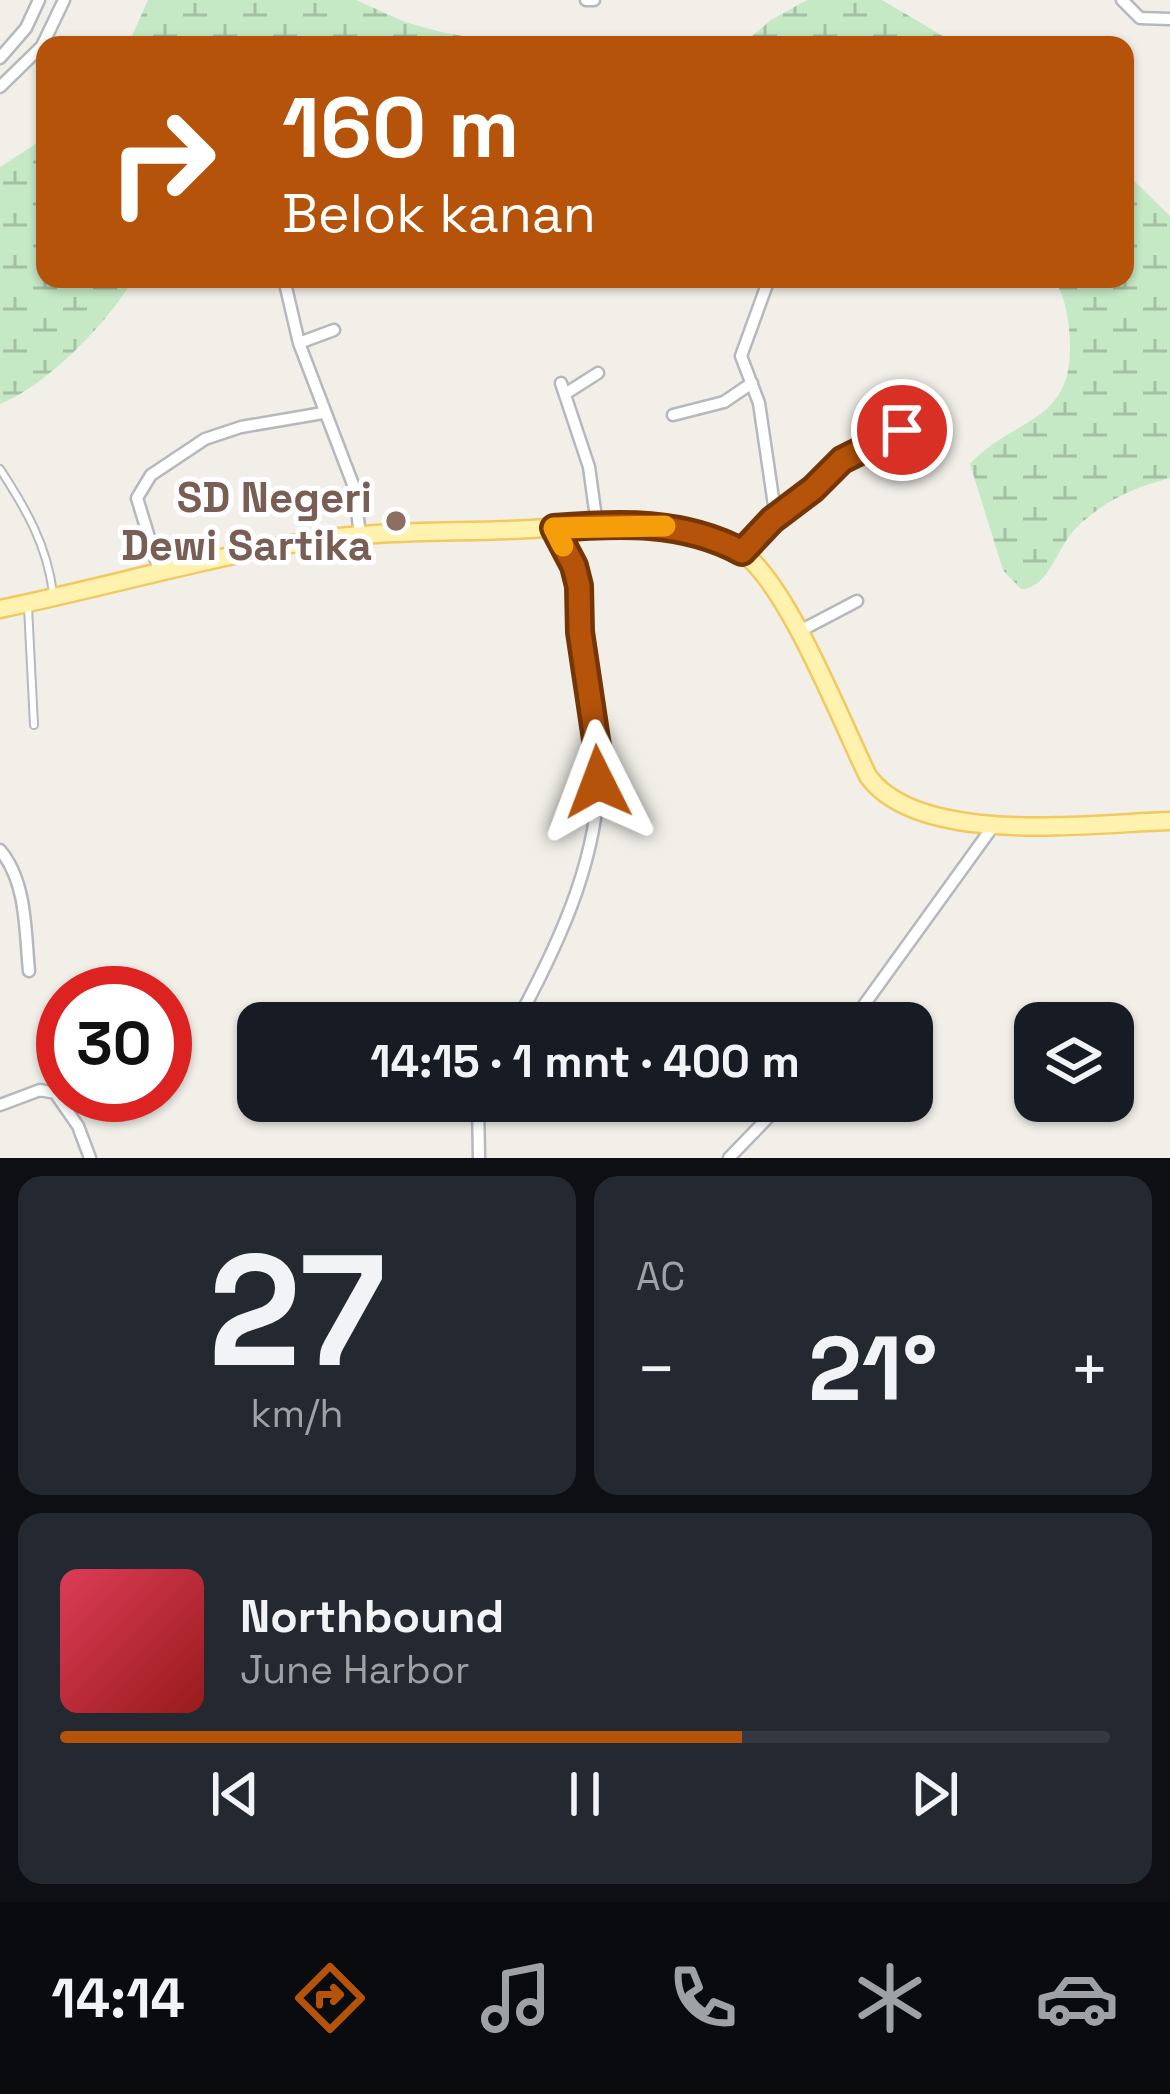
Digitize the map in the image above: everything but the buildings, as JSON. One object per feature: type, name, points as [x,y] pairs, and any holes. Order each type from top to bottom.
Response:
[{"type":"main road","points":[[0,609],[305,541],[597,525],[678,527],[719,539],[742,552],[771,584],[877,789],[901,805],[942,818],[994,825],[1170,821]]},
{"type":"street","points":[[0,58],[26,28],[39,0]]},
{"type":"street","points":[[47,36],[64,0]]},
{"type":"street","points":[[1122,0],[1136,17],[1170,19]]},
{"type":"street","points":[[0,87],[36,52]]},
{"type":"street","points":[[286,288],[299,343],[354,488],[360,535]]},
{"type":"street","points":[[765,288],[742,347],[775,493],[772,520]]},
{"type":"street","points":[[299,343],[334,330]]},
{"type":"street","points":[[597,525],[590,467],[563,389],[598,374]]},
{"type":"street","points":[[673,415],[724,402],[752,383]]},
{"type":"street","points":[[159,571],[137,498],[151,476],[217,434],[323,413]]},
{"type":"street","points":[[742,552],[842,460],[918,420]]},
{"type":"street","points":[[527,1002],[575,892],[598,782],[579,586],[554,528]]},
{"type":"street","points":[[798,632],[857,601]]},
{"type":"street","points":[[866,1002],[994,825]]},
{"type":"street","points":[[0,850],[14,870],[20,891],[29,971]]},
{"type":"street","points":[[0,1105],[40,1090],[55,1093],[72,1115],[90,1158]]},
{"type":"street","points":[[478,1122],[478,1158]]},
{"type":"street","points":[[729,1158],[764,1122]]},
{"type":"lane","points":[[0,469],[30,516],[44,549],[53,596]]},
{"type":"lane","points":[[28,603],[34,725]]},
{"type":"green space","points":[[148,0],[356,0],[405,22],[463,36],[132,36]]},
{"type":"green space","points":[[807,0],[882,0],[943,36],[752,36]]},
{"type":"green space","points":[[36,144],[36,288],[128,288],[75,351],[37,383],[0,404],[0,167]]},
{"type":"green space","points":[[1134,181],[1170,216],[1170,478],[1131,491],[1098,510],[1076,528],[1038,582],[1021,589],[1003,570],[970,464],[1051,405],[1062,389],[1070,334],[1058,288],[1134,288]]},
{"type":"slow traffic","points":[[563,546],[554,528],[665,526]]},
{"type":"place","name":"SD Negeri Dewi Sartika","points":[[396,521]]},
{"type":"route","points":[[598,782],[579,586],[554,528],[678,527],[719,539],[742,552],[842,460],[902,430]]}]
